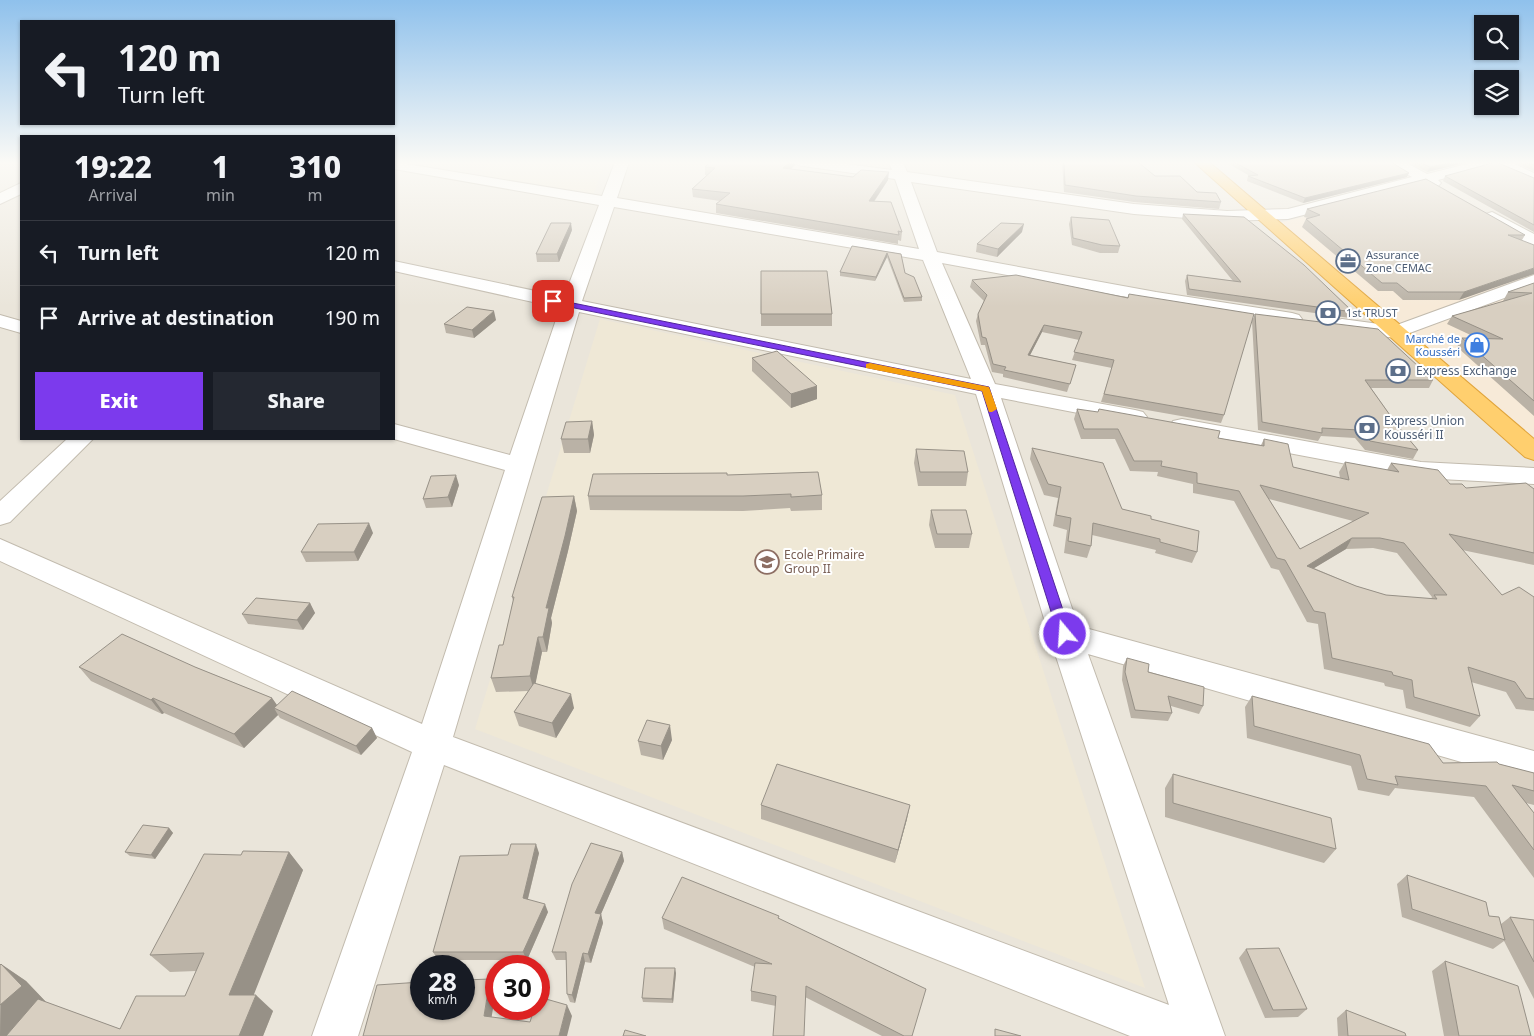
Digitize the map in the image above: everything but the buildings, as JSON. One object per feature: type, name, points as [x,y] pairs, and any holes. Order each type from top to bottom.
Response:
[{"type":"highway","points":[[1257,210],[1534,452]]},
{"type":"street","points":[[335,1036],[433,745],[519,466],[603,210]]},
{"type":"street","points":[[656,210],[930,256],[1234,311],[1310,321]]},
{"type":"street","points":[[913,210],[930,256],[986,389],[1065,634],[1202,1036]]},
{"type":"street","points":[[1151,210],[1203,216],[1264,216],[1288,214],[1302,210]]},
{"type":"street","points":[[1481,210],[1534,241]]},
{"type":"street","points":[[395,266],[571,305],[986,389],[1421,470],[1534,476]]},
{"type":"street","points":[[1329,324],[1396,332],[1534,281]]},
{"type":"street","points":[[0,321],[20,327]]},
{"type":"street","points":[[395,431],[519,466]]},
{"type":"street","points":[[0,516],[80,440]]},
{"type":"street","points":[[0,549],[433,745],[1189,1036]]},
{"type":"street","points":[[1065,634],[1534,767]]},
{"type":"shaded area","points":[[0,210],[20,210],[20,440],[395,440],[395,210],[1534,210],[1534,1036],[0,1036]]},
{"type":"shaded area","name":"Marché de Kousséri","points":[[1328,210],[1471,210],[1534,246],[1534,443],[1279,223]]},
{"type":"shaded area","name":"Ecole Primaire Group II","points":[[600,319],[955,395],[1145,988],[475,729]]},
{"type":"slow traffic","points":[[870,366],[986,389],[992,409]]},
{"type":"place","name":"Assurance Zone CEMAC","points":[[1348,261]]},
{"type":"place","name":"1st TRUST","points":[[1328,313]]},
{"type":"place","name":"Marché de Kousséri","points":[[1477,345]]},
{"type":"place","name":"Express Exchange","points":[[1398,371]]},
{"type":"place","name":"Express Union Kousséri II","points":[[1367,428]]},
{"type":"place","name":"Ecole Primaire Group II","points":[[767,562]]},
{"type":"route","points":[[553,301],[986,389],[1065,634]]}]
